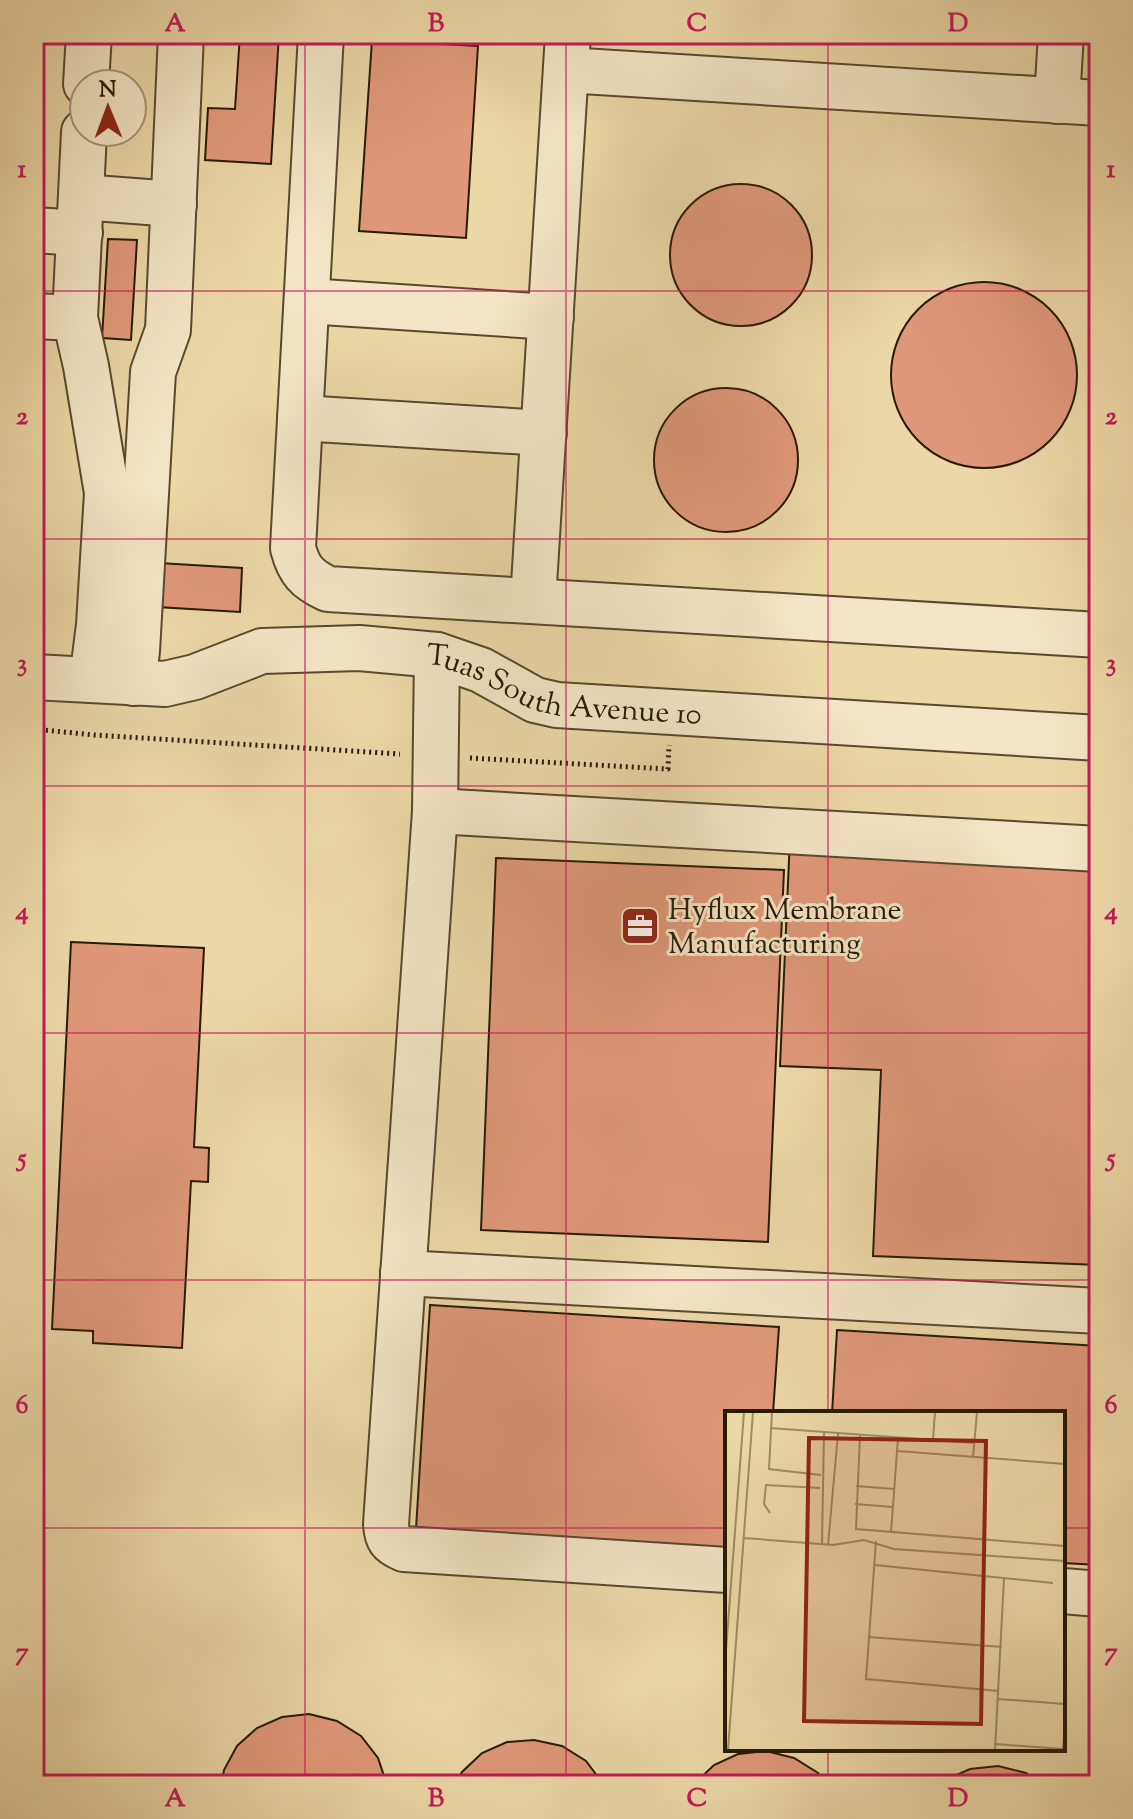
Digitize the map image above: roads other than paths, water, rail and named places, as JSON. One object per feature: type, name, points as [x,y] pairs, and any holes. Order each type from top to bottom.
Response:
[{"type":"street","points":[[87,68],[89,34]]},
{"type":"street","points":[[113,682],[137,651],[153,372],[168,330],[181,34]]},
{"type":"street","points":[[321,34],[293,548],[298,565],[311,581],[328,589],[1099,635]]},
{"type":"street","points":[[533,601],[567,52],[1078,102],[1061,34]]},
{"type":"street","points":[[83,148],[80,215],[55,317],[86,366],[107,493],[99,625],[113,682]]},
{"type":"street","points":[[34,230],[80,215],[174,204]]},
{"type":"street","points":[[307,301],[551,317]]},
{"type":"street","points":[[86,366],[153,372]]},
{"type":"street","points":[[300,418],[544,433]]},
{"type":"street","name":"Tuas South Avenue 10","points":[[34,677],[165,684],[195,677],[262,651],[359,648],[437,655],[481,670],[544,703],[1099,738]]},
{"type":"street","points":[[437,655],[435,811],[387,1537],[404,1549],[725,1570]]},
{"type":"street","points":[[435,811],[1099,849]]},
{"type":"street","points":[[403,1273],[1099,1311]]},
{"type":"street","points":[[1065,1591],[1099,1594]]},
{"type":"place","name":"Hyflux Membrane Manufacturing","points":[[640,926]]}]
